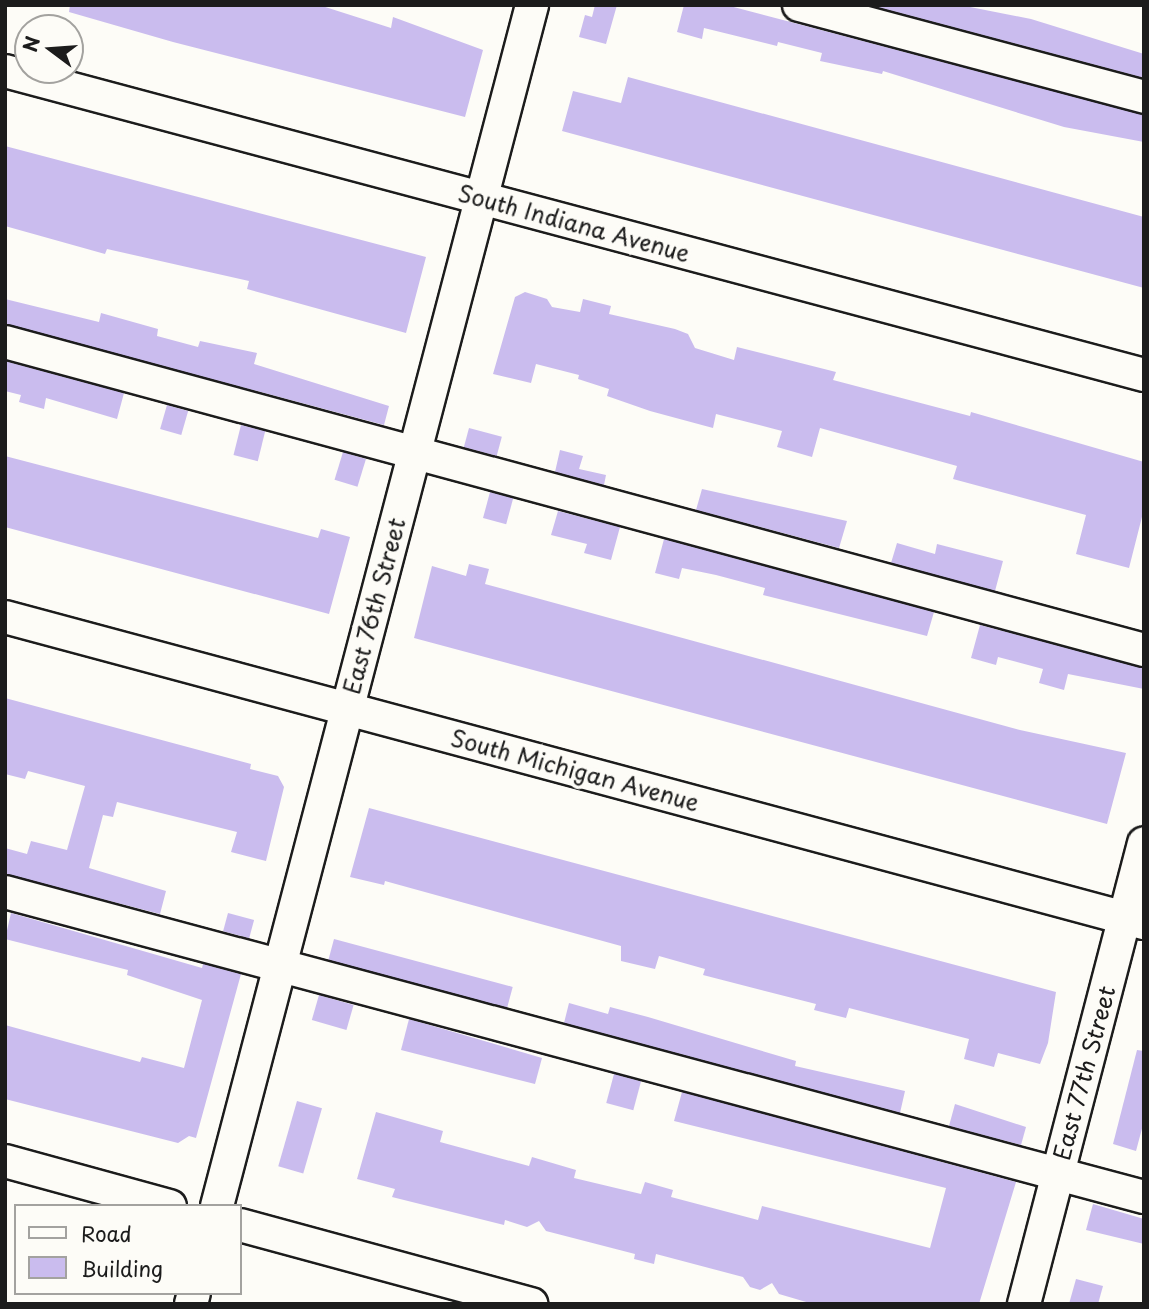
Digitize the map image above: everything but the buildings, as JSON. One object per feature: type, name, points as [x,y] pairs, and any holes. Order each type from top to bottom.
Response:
[{"type":"street","name":"East 76th Street","points":[[218,1204],[531,5]]},
{"type":"street","points":[[799,5],[1144,97]]},
{"type":"street","name":"South Indiana Avenue","points":[[5,71],[1144,375]]},
{"type":"street","points":[[5,342],[1144,650]]},
{"type":"street","name":"South Michigan Avenue","points":[[5,617],[1134,920]]},
{"type":"street","name":"East 77th Street","points":[[1024,1304],[1058,1173],[1134,920],[1144,843]]},
{"type":"street","points":[[5,892],[1144,1197]]},
{"type":"street","points":[[5,1161],[163,1204]]},
{"type":"street","points":[[242,1226],[531,1304]]}]
